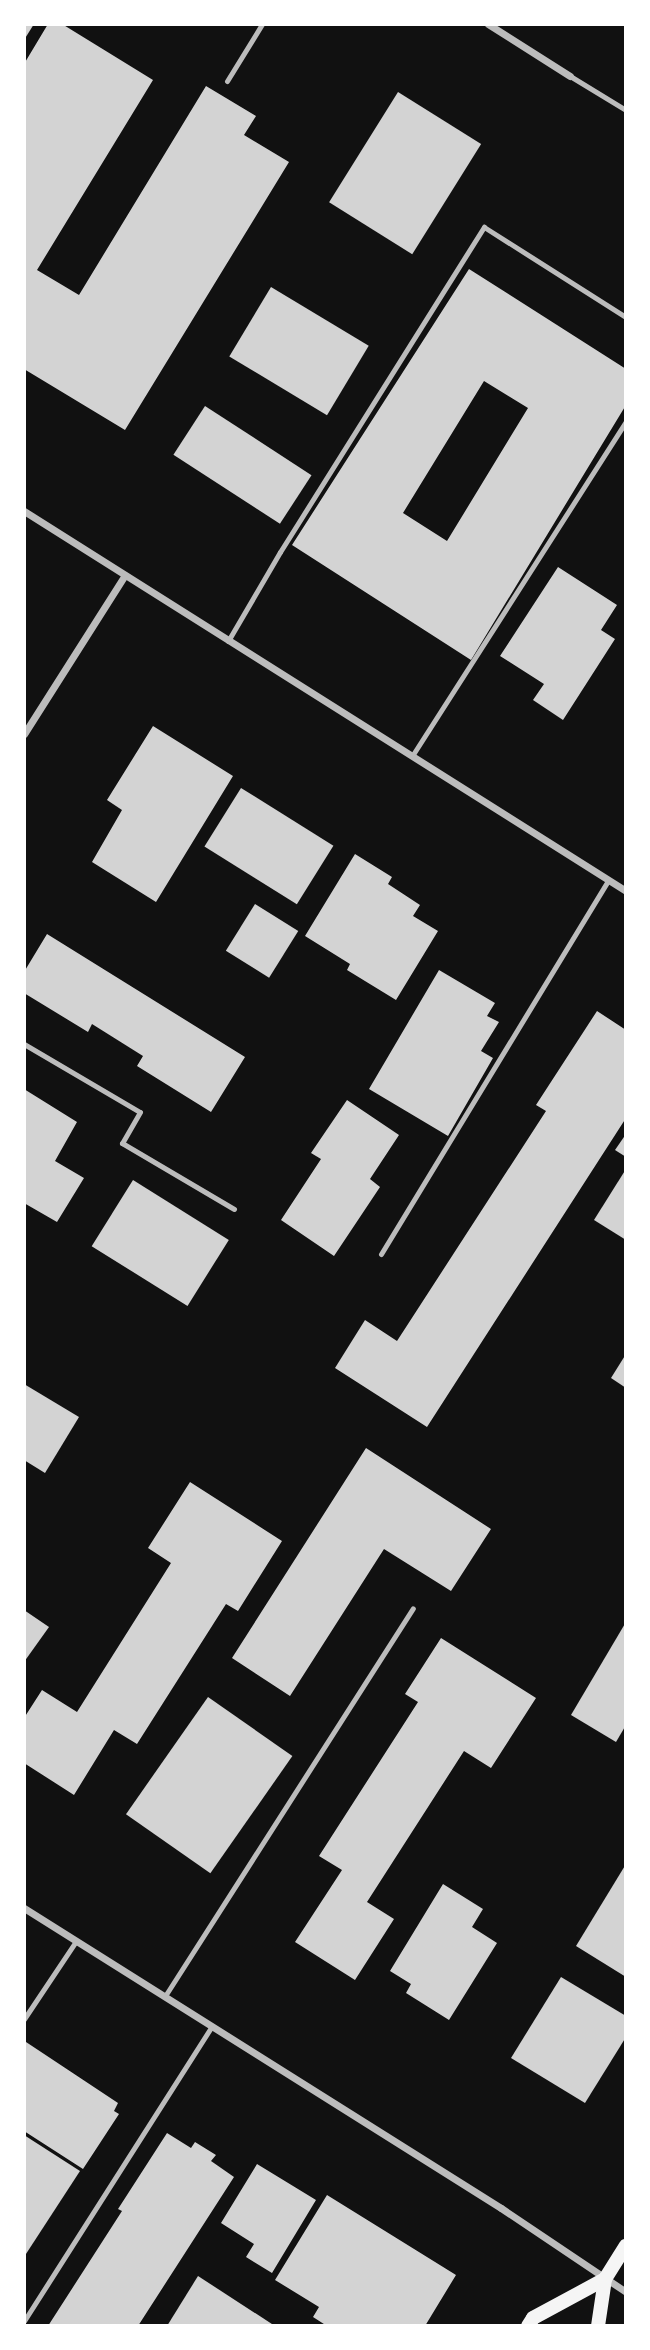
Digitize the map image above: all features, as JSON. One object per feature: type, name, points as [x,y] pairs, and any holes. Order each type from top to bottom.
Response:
[{"type":"main road","points":[[598,2326],[605,2279],[625,2246]]},
{"type":"main road","points":[[528,2326],[533,2318],[605,2279]]},
{"type":"street","points":[[488,24],[570,76]]},
{"type":"street","points":[[24,511],[625,891]]},
{"type":"street","points":[[24,734],[125,575]]},
{"type":"street","points":[[24,1908],[501,2208],[625,2292]]},
{"type":"lane","points":[[227,81],[262,24]]},
{"type":"lane","points":[[570,76],[625,110]]},
{"type":"lane","points":[[228,641],[302,517],[484,227],[625,317]]},
{"type":"lane","points":[[412,756],[463,680],[625,421]]},
{"type":"lane","points":[[381,1254],[608,880]]},
{"type":"lane","points":[[24,1044],[140,1112],[122,1143],[234,1209]]},
{"type":"lane","points":[[166,1996],[413,1608]]},
{"type":"lane","points":[[24,2019],[76,1941]]},
{"type":"lane","points":[[24,2321],[212,2026]]},
{"type":"building","points":[[24,24],[34,24],[24,40]]},
{"type":"building","points":[[48,24],[62,24],[153,80],[37,270],[79,295],[206,86],[256,116],[244,135],[289,162],[125,430],[24,369],[24,64]]},
{"type":"building","points":[[398,92],[481,144],[412,254],[329,202]]},
{"type":"building","points":[[469,269],[626,369],[626,405],[471,660],[292,545]],"holes":[[[484,381],[528,408],[447,541],[403,513]]]},
{"type":"building","points":[[271,287],[369,346],[327,415],[229,356]]},
{"type":"building","points":[[205,406],[312,475],[280,524],[173,455]]},
{"type":"building","points":[[558,567],[617,605],[601,630],[615,639],[563,720],[533,700],[544,684],[500,656]]},
{"type":"building","points":[[153,726],[233,776],[156,902],[92,862],[122,810],[107,800]]},
{"type":"building","points":[[241,788],[333,846],[297,904],[204,847]]},
{"type":"building","points":[[355,854],[392,877],[388,884],[420,905],[413,916],[438,931],[396,1000],[347,970],[350,964],[305,936]]},
{"type":"building","points":[[255,904],[298,931],[269,978],[226,951]]},
{"type":"building","points":[[47,934],[245,1057],[211,1112],[137,1066],[143,1056],[92,1024],[88,1032],[24,993],[24,972]]},
{"type":"building","points":[[439,970],[495,1003],[487,1016],[499,1022],[481,1051],[493,1058],[448,1136],[369,1089]]},
{"type":"building","points":[[597,1011],[626,1030],[626,1118],[427,1427],[335,1368],[365,1320],[397,1341],[546,1111],[536,1105]]},
{"type":"building","points":[[24,1089],[77,1122],[55,1161],[84,1178],[57,1222],[24,1203]]},
{"type":"building","points":[[347,1100],[399,1135],[370,1179],[380,1187],[334,1256],[281,1220],[321,1159],[311,1153]]},
{"type":"building","points":[[626,1134],[626,1157],[615,1150]]},
{"type":"building","points":[[626,1169],[626,1240],[594,1220]]},
{"type":"building","points":[[133,1180],[229,1240],[187,1306],[92,1246]]},
{"type":"building","points":[[626,1354],[626,1388],[611,1378]]},
{"type":"building","points":[[24,1384],[79,1417],[45,1473],[24,1460]]},
{"type":"building","points":[[366,1448],[491,1529],[451,1591],[384,1549],[290,1696],[232,1658]]},
{"type":"building","points":[[190,1482],[282,1541],[238,1611],[226,1604],[137,1744],[114,1730],[74,1795],[24,1763],[24,1718],[42,1690],[77,1712],[171,1563],[148,1548]]},
{"type":"building","points":[[24,1610],[49,1627],[24,1662]]},
{"type":"building","points":[[626,1622],[626,1725],[616,1742],[571,1715]]},
{"type":"building","points":[[441,1638],[536,1698],[491,1768],[464,1751],[367,1902],[394,1919],[355,1980],[295,1942],[342,1870],[319,1856],[418,1702],[405,1694]]},
{"type":"building","points":[[208,1697],[292,1756],[210,1873],[126,1814]]},
{"type":"building","points":[[626,1864],[626,1977],[576,1946]]},
{"type":"building","points":[[443,1884],[483,1909],[472,1927],[497,1943],[449,2020],[406,1993],[411,1984],[390,1971]]},
{"type":"building","points":[[561,1977],[626,2016],[626,2037],[585,2103],[511,2058]]},
{"type":"building","points":[[26,2042],[118,2103],[114,2111],[119,2114],[83,2169],[24,2131]]},
{"type":"building","points":[[167,2133],[191,2148],[195,2142],[216,2155],[211,2161],[234,2177],[138,2326],[48,2326],[122,2211],[118,2209]]},
{"type":"building","points":[[24,2135],[80,2171],[24,2257]]},
{"type":"building","points":[[257,2164],[316,2200],[272,2273],[246,2257],[254,2244],[221,2223]]},
{"type":"building","points":[[327,2195],[456,2275],[425,2326],[327,2326],[313,2317],[319,2307],[275,2280]]},
{"type":"building","points":[[198,2276],[275,2326],[167,2326]]}]
